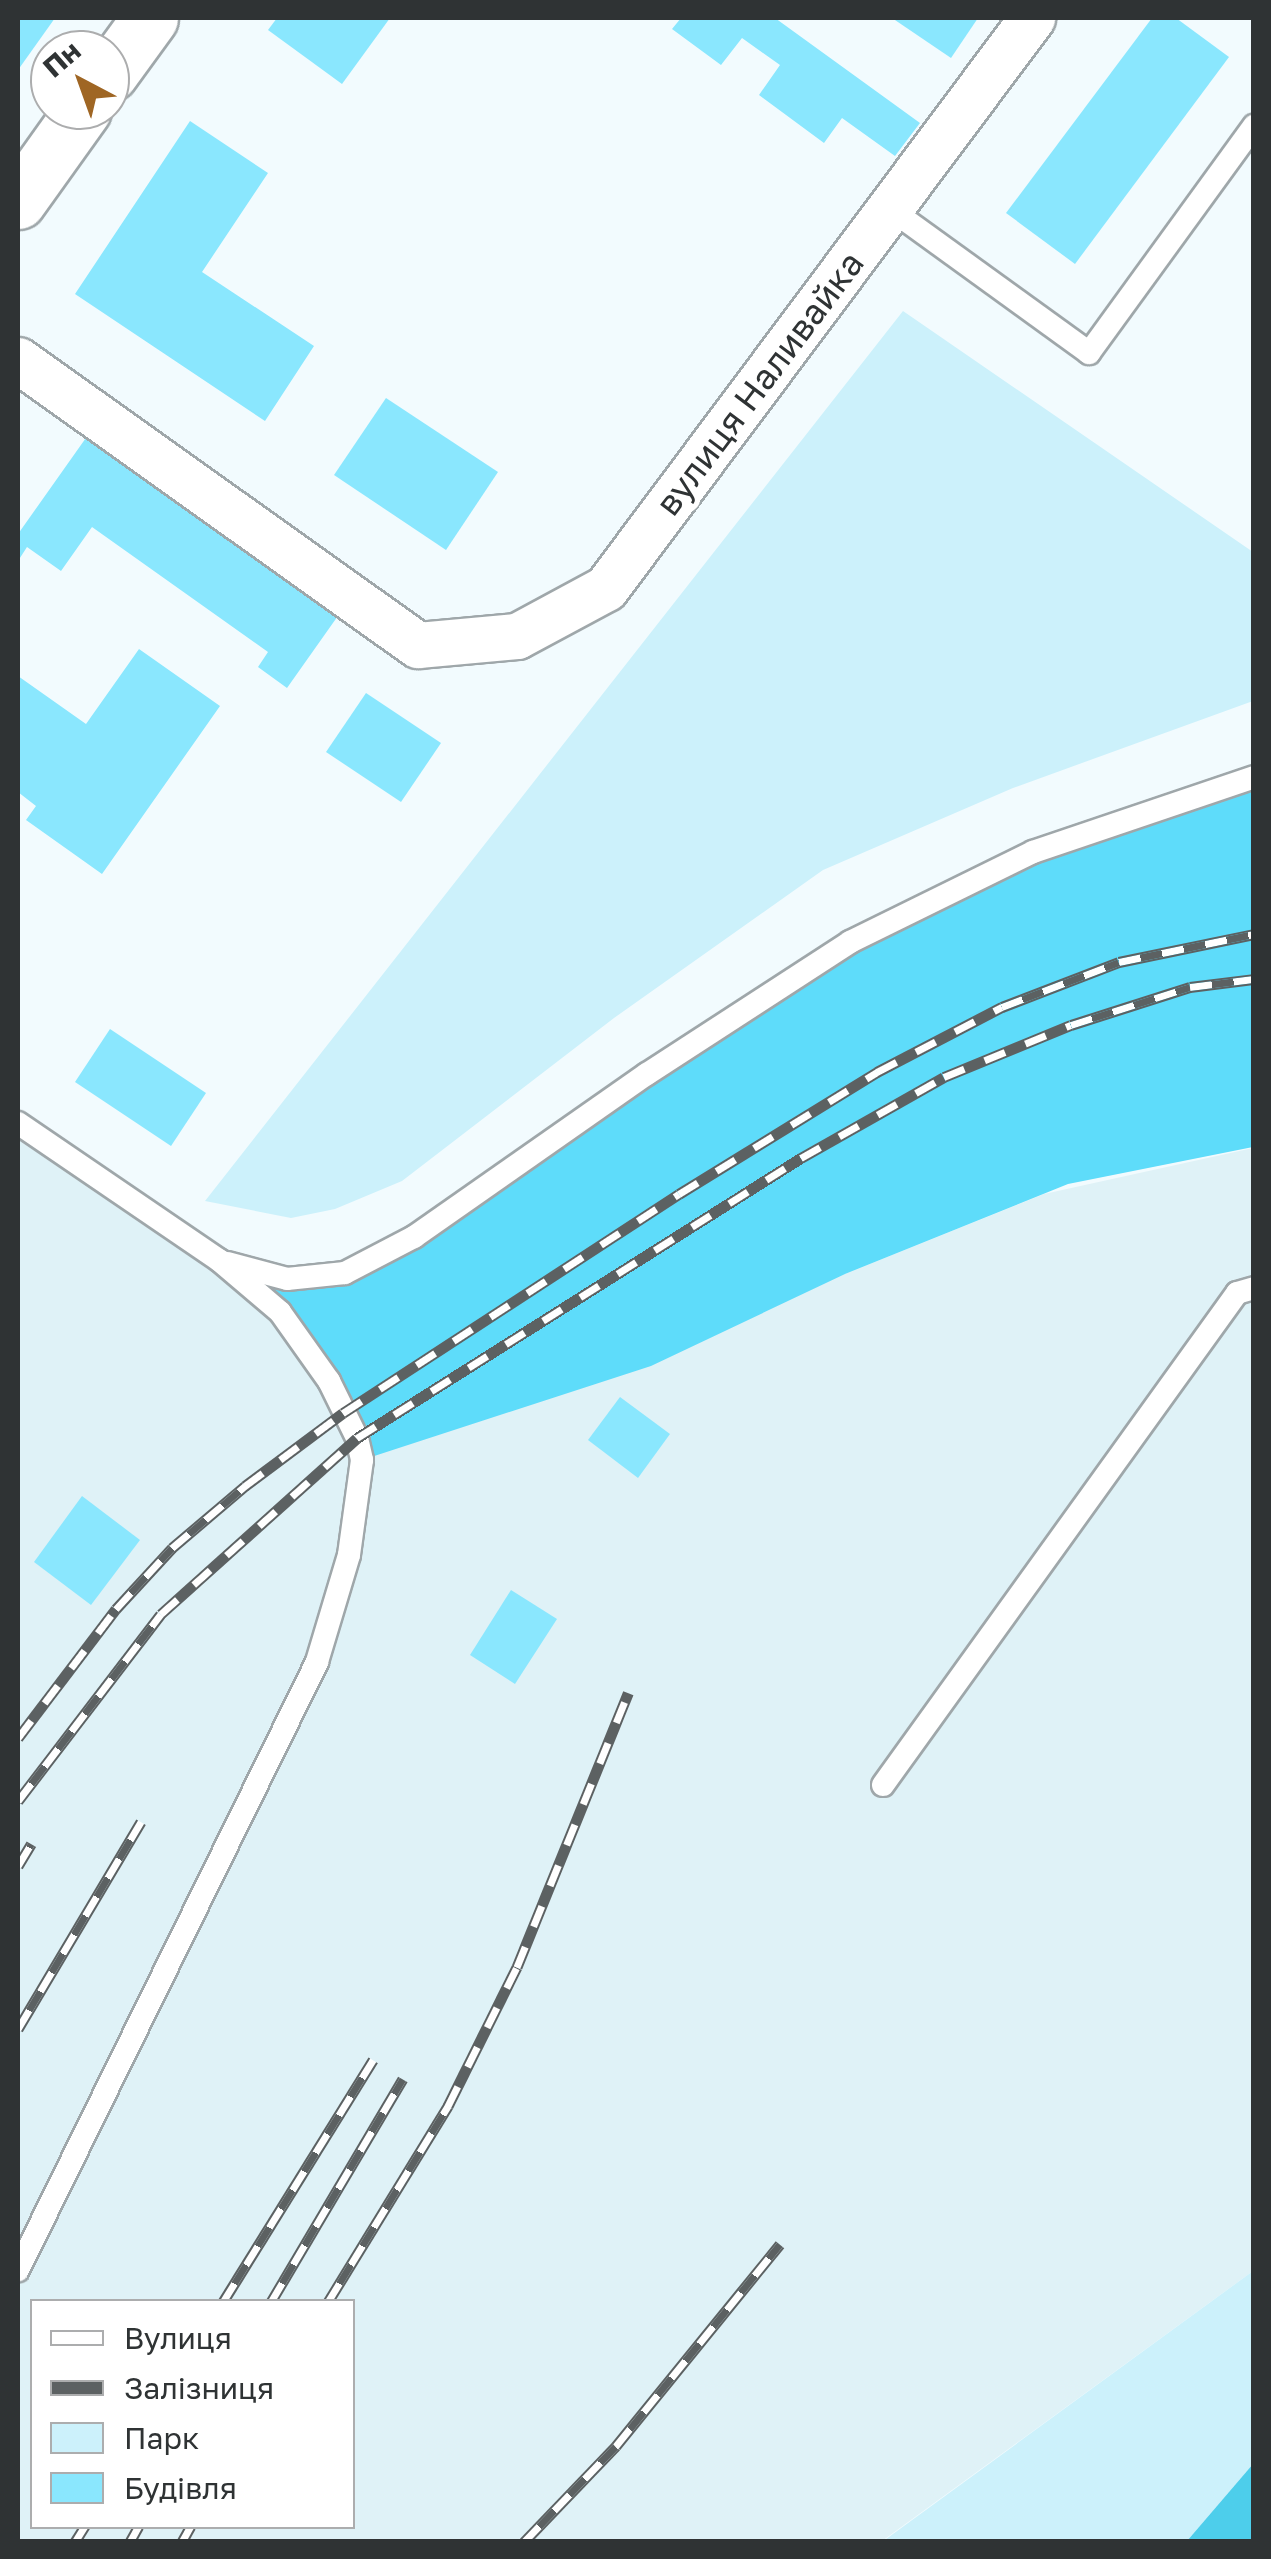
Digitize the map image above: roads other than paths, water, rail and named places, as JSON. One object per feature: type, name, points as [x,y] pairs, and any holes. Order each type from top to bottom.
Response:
[{"type":"street","points":[[130,46],[150,18]]},
{"type":"street","name":"вулиця Наливайка","points":[[18,360],[418,645],[518,636],[606,588],[1032,18]]},
{"type":"street","points":[[18,201],[69,130]]},
{"type":"lane","points":[[889,208],[1089,353],[1254,126]]},
{"type":"lane","points":[[219,1260],[287,1279],[346,1273],[414,1237],[646,1074],[850,942],[1033,852],[1254,778]]},
{"type":"lane","points":[[18,1123],[219,1260],[280,1312],[329,1381],[357,1438],[362,1460],[349,1555],[317,1662],[18,2270]]},
{"type":"lane","points":[[883,1785],[1237,1293],[1254,1288]]},
{"type":"railway","points":[[18,1738],[116,1609],[172,1548],[245,1486],[343,1413],[679,1194],[877,1072],[1002,1007],[1119,962],[1254,934]]},
{"type":"railway","points":[[18,1801],[161,1614],[357,1438],[801,1158],[944,1077],[1071,1025],[1190,987],[1254,979]]},
{"type":"railway","points":[[330,2299],[448,2106],[517,1967],[628,1693]]},
{"type":"railway","points":[[18,2029],[141,1822]]},
{"type":"railway","points":[[18,1866],[31,1844]]},
{"type":"railway","points":[[225,2299],[373,2060]]},
{"type":"railway","points":[[273,2299],[403,2079]]},
{"type":"railway","points":[[524,2542],[616,2446],[780,2244]]},
{"type":"railway","points":[[75,2542],[83,2529]]},
{"type":"railway","points":[[130,2542],[137,2529]]},
{"type":"railway","points":[[182,2542],[189,2529]]}]
